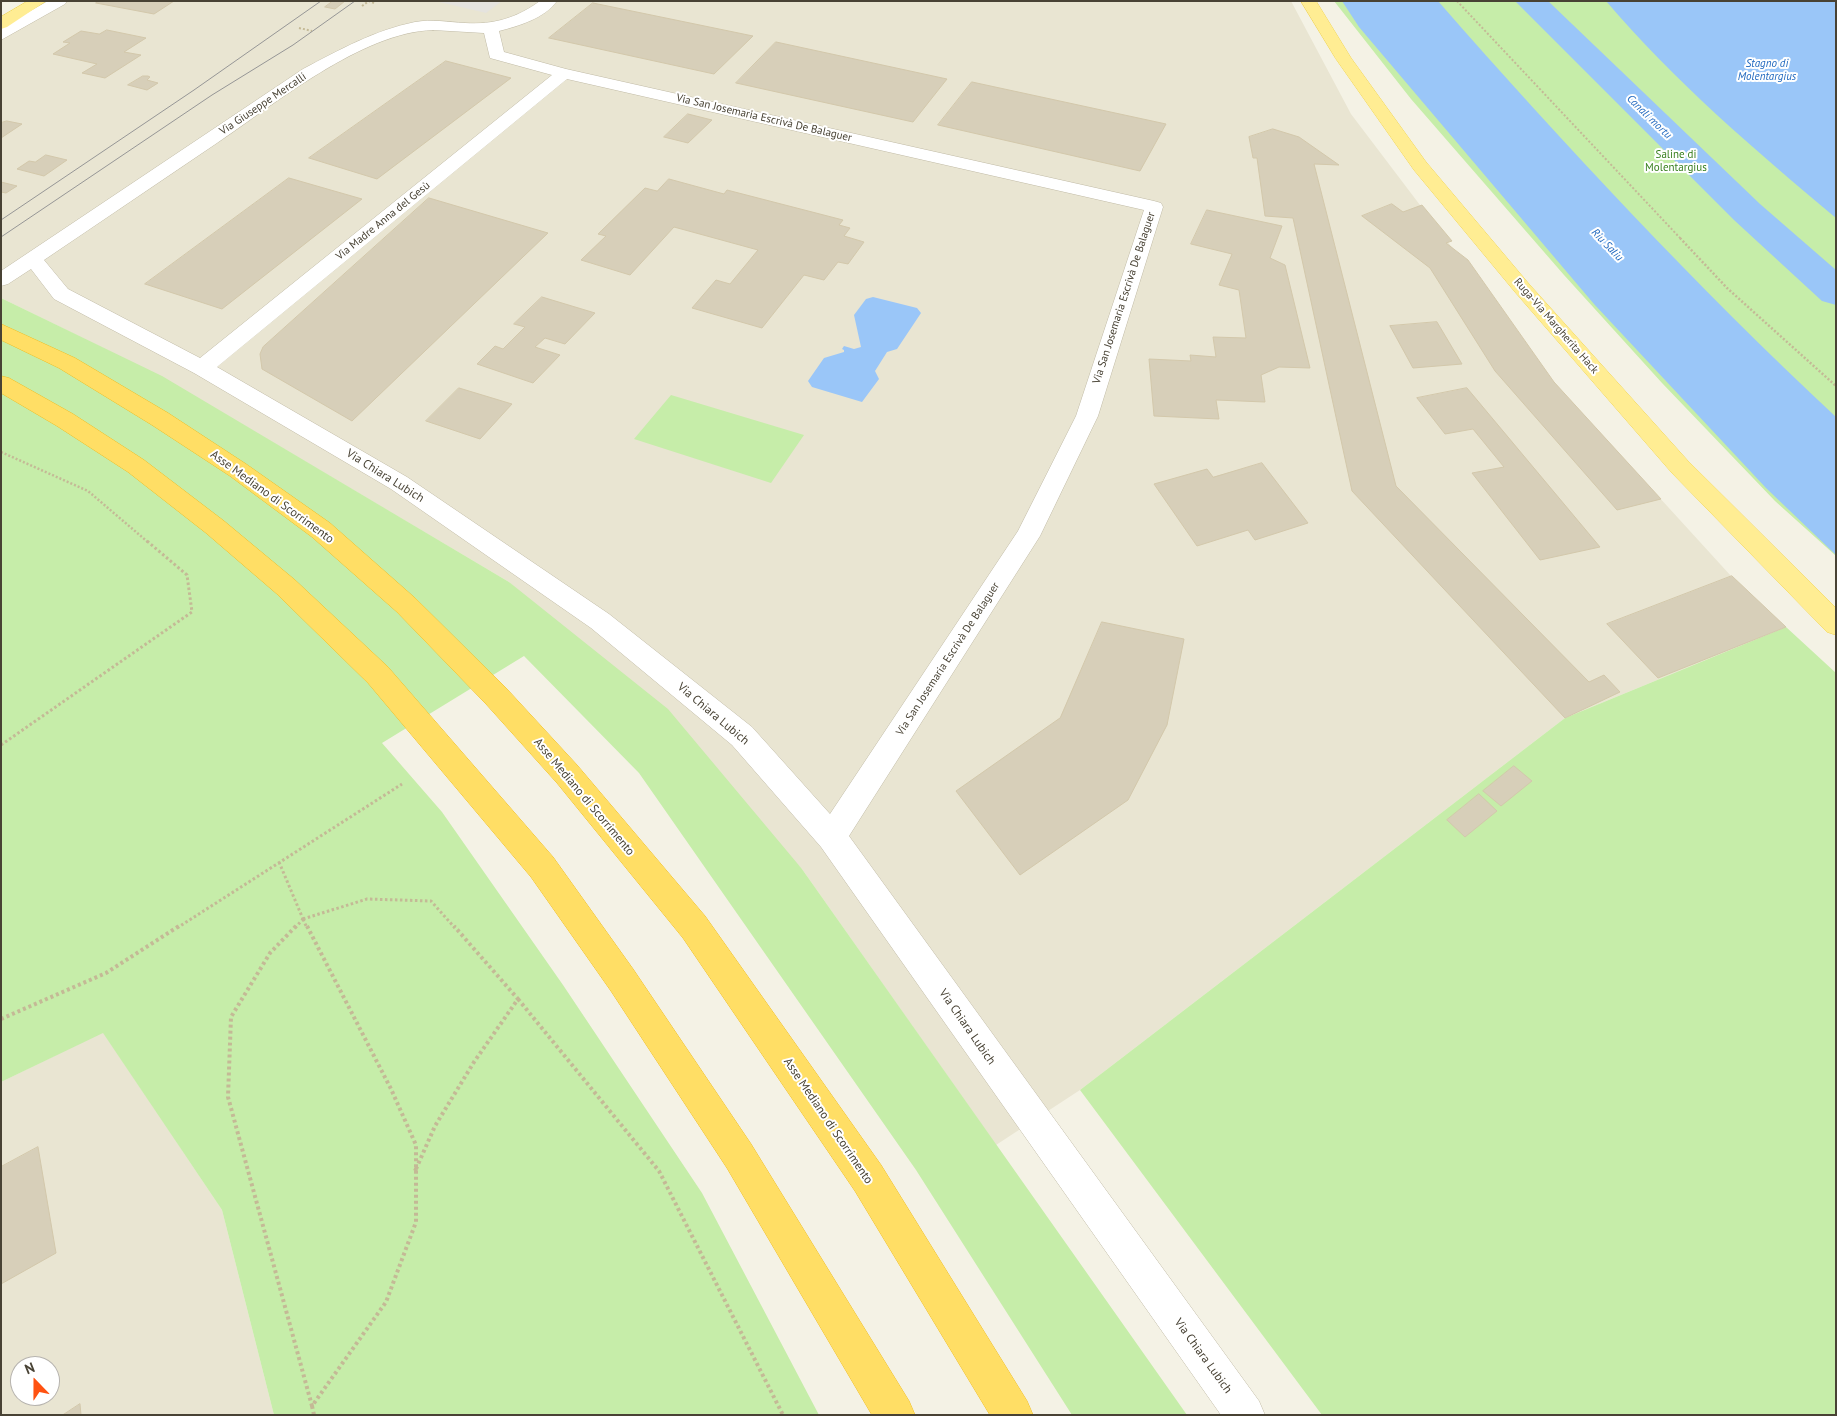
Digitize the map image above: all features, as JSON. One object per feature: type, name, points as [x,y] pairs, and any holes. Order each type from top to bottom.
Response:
[{"type":"highway","name":"Asse Mediano di Scorrimento","points":[[1,331],[67,363],[160,419],[238,470],[321,530],[406,604],[496,696],[567,774],[694,927],[868,1178],[1013,1415]]},
{"type":"highway","points":[[1,383],[65,420],[136,466],[215,526],[286,587],[378,675],[542,867],[622,980],[739,1156],[895,1415]]},
{"type":"main road","points":[[1,24],[39,1]]},
{"type":"main road","name":"Ruga-Via Margherita Hack","points":[[1308,1],[1344,59],[1420,166],[1522,288],[1680,467],[1836,625]]},
{"type":"street","points":[[1,35],[60,1]]},
{"type":"street","name":"Via Giuseppe Mercalli","points":[[1,280],[309,73],[353,48],[387,34],[417,26],[491,28],[515,23],[531,15],[550,1]]},
{"type":"street","name":"Via San Josemaria Escrivà De Balaguer","points":[[491,28],[496,55],[1154,207],[1086,416],[1028,536],[832,837]]},
{"type":"street","name":"Via Madre Anna del Gesù","points":[[202,368],[564,72]]},
{"type":"street","name":"Via Chiara Lubich","points":[[32,259],[61,294],[202,368],[399,483],[600,621],[742,736],[832,837],[1245,1415]]},
{"type":"path","points":[[1457,1],[1501,50],[1727,288],[1836,386]]},
{"type":"path","points":[[1,452],[88,491],[187,576],[192,612],[1,745]]},
{"type":"path","points":[[1,1019],[106,973],[402,784]]},
{"type":"path","points":[[279,862],[303,919],[391,1089],[416,1145],[416,1222],[386,1302],[312,1406]]},
{"type":"path","points":[[314,1415],[228,1097],[231,1018],[270,953],[303,919],[367,899],[431,901],[518,999],[659,1171],[783,1415]]},
{"type":"path","points":[[415,1171],[435,1126],[474,1062],[518,999]]},
{"type":"shaded area","points":[[65,1],[1291,1],[1351,114],[1554,382],[1731,576],[1786,627],[1565,718],[1080,1090],[996,1145],[802,869],[509,582],[162,377],[1,298],[1,38]]},
{"type":"shaded area","points":[[435,1],[502,1],[486,13]]},
{"type":"shaded area","points":[[103,1032],[222,1210],[274,1415],[1,1415],[1,1082]]},
{"type":"green space","name":"Saline di Molentargius","points":[[1334,1],[1836,1],[1836,556],[1775,501],[1662,383],[1564,275],[1411,99]]},
{"type":"green space","points":[[1,298],[162,376],[509,582],[668,709],[802,869],[1187,1415],[1072,1415],[916,1170],[639,773],[524,656],[382,743],[442,812],[563,985],[702,1193],[819,1415],[274,1415],[222,1210],[103,1033],[1,1082]]},
{"type":"green space","points":[[671,395],[804,435],[771,483],[634,439]]},
{"type":"green space","points":[[1786,627],[1836,673],[1836,1415],[1322,1415],[1080,1090],[1565,718]]},
{"type":"water","name":"Riu Saliu","points":[[1342,1],[1438,1],[1534,109],[1632,214],[1733,317],[1836,417],[1836,555],[1766,488],[1594,304],[1359,27]]},
{"type":"water","name":"Stagno di Molentargius","points":[[1606,1],[1836,1],[1836,218],[1716,114],[1660,60]]},
{"type":"water","points":[[873,297],[917,308],[921,313],[897,349],[887,352],[875,371],[879,379],[862,402],[812,387],[808,381],[824,358],[844,352],[842,349],[844,346],[854,349],[861,347],[854,315],[866,299]]},
{"type":"building","points":[[99,1],[174,1],[154,14],[96,3]]},
{"type":"building","points":[[333,1],[345,1],[335,9],[325,7]]},
{"type":"building","points":[[593,3],[753,36],[714,74],[549,38]]},
{"type":"building","points":[[107,30],[146,38],[124,52],[141,55],[105,78],[82,73],[97,64],[53,54],[70,43],[63,42],[81,31],[99,34]]},
{"type":"building","points":[[776,42],[947,79],[913,122],[736,83]]},
{"type":"building","points":[[446,61],[511,78],[377,179],[309,158]]},
{"type":"building","points":[[143,76],[148,76],[150,77],[147,80],[158,83],[147,90],[128,85]]},
{"type":"building","points":[[972,82],[1166,124],[1140,171],[938,125]]},
{"type":"building","points":[[688,114],[712,120],[688,143],[664,137]]},
{"type":"building","points":[[7,121],[22,124],[1,138],[1,123]]},
{"type":"building","points":[[1273,129],[1299,137],[1339,165],[1314,164],[1396,486],[1589,682],[1604,675],[1620,692],[1565,718],[1352,491],[1293,218],[1265,216],[1257,158],[1253,158],[1249,137]]},
{"type":"building","points":[[46,155],[67,160],[44,176],[17,169],[29,161],[35,162]]},
{"type":"building","points":[[289,178],[362,199],[222,309],[145,284]]},
{"type":"building","points":[[669,179],[724,194],[727,190],[843,220],[839,225],[850,228],[844,236],[864,242],[848,264],[838,262],[824,280],[804,275],[762,328],[692,308],[716,280],[730,284],[758,250],[674,227],[630,275],[581,260],[606,236],[598,234],[645,188],[657,191]]},
{"type":"building","points":[[1,182],[17,186],[6,193],[1,192]]},
{"type":"building","points":[[429,198],[548,233],[352,421],[262,369],[260,354],[263,347]]},
{"type":"building","points":[[1392,204],[1403,212],[1422,205],[1452,241],[1446,243],[1468,260],[1554,382],[1661,499],[1617,510],[1495,371],[1430,268],[1362,216]]},
{"type":"building","points":[[1207,210],[1282,226],[1270,258],[1285,265],[1310,368],[1279,367],[1261,375],[1265,402],[1216,400],[1219,419],[1154,416],[1149,359],[1191,361],[1190,355],[1216,357],[1213,337],[1246,338],[1239,290],[1219,285],[1232,254],[1191,244]]},
{"type":"building","points":[[542,297],[595,313],[565,344],[545,338],[535,347],[560,355],[533,383],[477,364],[495,346],[503,349],[525,327],[514,324]]},
{"type":"building","points":[[1437,322],[1462,364],[1413,368],[1390,326]]},
{"type":"building","points":[[459,388],[512,404],[480,439],[426,421]]},
{"type":"building","points":[[1467,388],[1600,547],[1540,560],[1472,473],[1504,467],[1473,429],[1445,434],[1417,398]]},
{"type":"building","points":[[1262,463],[1308,523],[1255,540],[1248,530],[1197,546],[1154,484],[1207,469],[1213,477]]},
{"type":"building","points":[[1732,576],[1786,627],[1658,678],[1607,624]]},
{"type":"building","points":[[1102,622],[1184,639],[1167,725],[1128,800],[1020,875],[956,791],[1060,718]]},
{"type":"building","points":[[1514,766],[1532,781],[1501,806],[1483,791]]},
{"type":"building","points":[[1479,794],[1497,811],[1465,837],[1447,820]]},
{"type":"building","points":[[38,1147],[56,1253],[1,1284],[1,1167]]},
{"type":"building","points":[[80,1404],[81,1415],[63,1415]]},
{"type":"waterway","name":"Canali mortu","points":[[1530,1],[1747,212],[1836,292]]},
{"type":"tram line","points":[[1,220],[194,90],[321,1]]},
{"type":"tram line","points":[[1,237],[212,95],[293,45],[355,1]]}]
